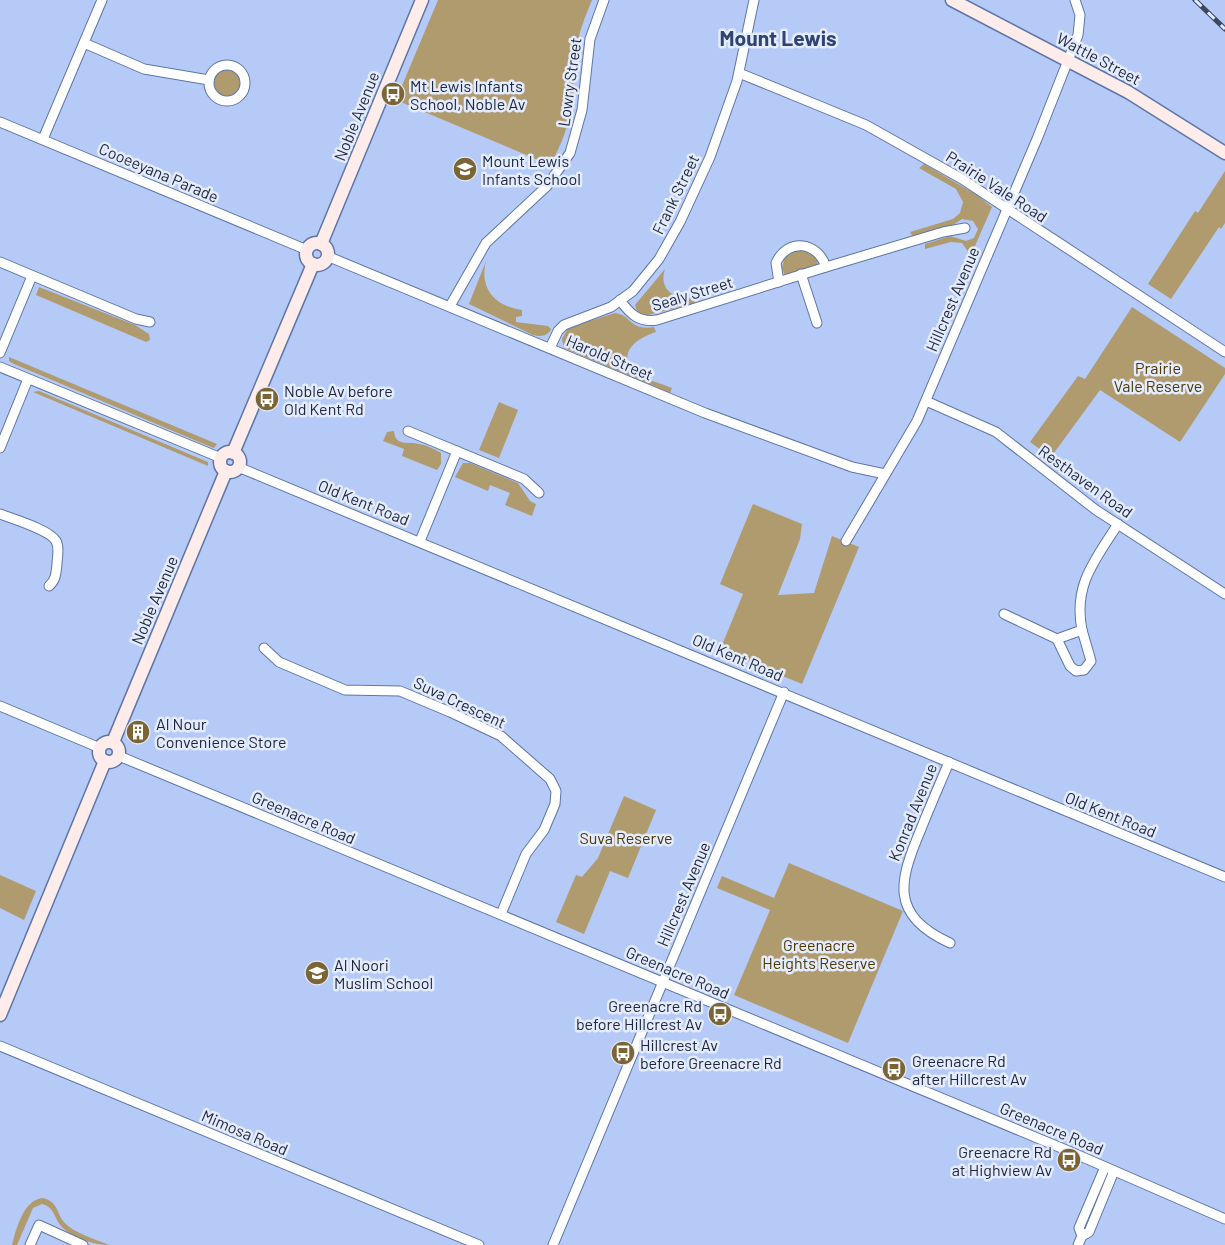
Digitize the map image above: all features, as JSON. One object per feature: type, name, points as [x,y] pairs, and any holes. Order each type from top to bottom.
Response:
[{"type":"street","points":[[43,140],[102,0]]},
{"type":"street","name":"Noble Avenue","points":[[321,244],[422,0]]},
{"type":"street","name":"Lowry Street","points":[[450,306],[486,243],[547,186],[570,153],[582,110],[590,39],[604,0]]},
{"type":"street","name":"Frank Street","points":[[550,348],[558,331],[564,325],[599,313],[633,291],[653,268],[680,222],[710,157],[739,73],[754,0]]},
{"type":"street","name":"Wattle Street","points":[[952,0],[1151,105],[1225,154]]},
{"type":"street","name":"Hillcrest Avenue","points":[[846,541],[917,421],[1070,61],[1080,26],[1079,11],[1075,0]]},
{"type":"street","points":[[84,43],[144,69],[209,80]]},
{"type":"street","points":[[228,64],[241,71],[245,85],[237,98],[222,100],[211,92],[209,80],[214,69],[228,64]]},
{"type":"street","name":"Prairie Vale Road","points":[[739,73],[866,125],[969,183],[1225,352]]},
{"type":"street","name":"Cooeeyana Parade","points":[[0,122],[307,250]]},
{"type":"street","name":"Sealy Street","points":[[620,300],[635,317],[649,322],[943,232],[965,228]]},
{"type":"street","points":[[321,244],[326,248],[327,256],[322,263],[313,264],[308,260],[307,250],[311,245],[321,244]]},
{"type":"street","points":[[779,282],[776,263],[783,252],[793,246],[811,247],[821,255],[826,267]]},
{"type":"street","name":"Harold Street","points":[[327,256],[754,432],[852,467],[885,474]]},
{"type":"street","points":[[0,262],[136,319],[150,322]]},
{"type":"street","points":[[227,455],[313,264]]},
{"type":"street","points":[[802,274],[817,323]]},
{"type":"street","points":[[0,353],[32,276]]},
{"type":"street","points":[[0,367],[239,458],[232,469]]},
{"type":"street","points":[[0,448],[28,379]]},
{"type":"street","name":"Resthaven Road","points":[[926,401],[996,432],[1088,504],[1225,594]]},
{"type":"street","points":[[408,432],[524,479],[539,493]]},
{"type":"street","points":[[420,541],[457,452]]},
{"type":"street","name":"Noble Avenue","points":[[113,742],[232,469]]},
{"type":"street","name":"Old Kent Road","points":[[232,469],[420,541],[1225,877]]},
{"type":"street","points":[[0,514],[45,532],[55,539],[58,548],[56,572],[54,580],[49,586]]},
{"type":"street","points":[[1004,614],[1057,639],[1070,666],[1076,671],[1084,670],[1091,661],[1082,630],[1080,599],[1084,582],[1118,524]]},
{"type":"street","points":[[1057,639],[1082,630]]},
{"type":"street","name":"Suva Crescent","points":[[264,648],[279,662],[345,690],[400,691],[450,712],[501,736],[550,780],[556,791],[555,804],[541,834],[526,854],[501,914]]},
{"type":"street","name":"Hillcrest Avenue","points":[[553,1245],[784,692]]},
{"type":"street","points":[[0,706],[100,748]]},
{"type":"street","points":[[113,742],[119,749],[119,756],[112,762],[105,761],[100,757],[100,748],[104,743],[113,742]]},
{"type":"street","name":"Greenacre Road","points":[[119,756],[501,914],[1225,1219]]},
{"type":"street","points":[[0,1014],[105,761]]},
{"type":"street","name":"Konrad Avenue","points":[[949,762],[908,858],[903,886],[906,902],[916,920],[925,930],[950,943]]},
{"type":"street","name":"Mimosa Road","points":[[0,1046],[479,1245]]},
{"type":"street","points":[[1078,1245],[1082,1236],[1080,1228],[1109,1169]]},
{"type":"street","points":[[30,1245],[39,1225],[83,1245]]},
{"type":"green space","points":[[438,0],[592,0],[577,45],[568,122],[564,136],[550,165],[396,100]]},
{"type":"green space","points":[[227,70],[236,74],[240,83],[236,92],[227,96],[218,92],[214,83],[218,74]]},
{"type":"green space","points":[[924,164],[977,195],[992,207],[968,262],[969,253],[962,243],[951,242],[925,249],[925,244],[950,236],[966,241],[974,238],[978,229],[973,221],[962,219],[953,225],[913,237],[910,232],[953,219],[960,213],[963,202],[956,189],[919,168]]},
{"type":"green space","points":[[1225,171],[1225,223],[1221,229],[1219,227],[1171,299],[1148,284],[1195,211],[1198,213]]},
{"type":"green space","points":[[796,250],[812,254],[818,263],[816,266],[785,275],[782,268],[785,256]]},
{"type":"green space","points":[[486,261],[485,280],[491,294],[504,305],[522,310],[522,316],[516,317],[516,322],[548,326],[551,329],[546,335],[533,335],[469,304]]},
{"type":"green space","points":[[665,269],[663,276],[666,288],[680,298],[693,298],[695,303],[644,316],[637,311],[635,305]]},
{"type":"green space","points":[[39,287],[135,325],[149,334],[150,340],[146,342],[36,295]]},
{"type":"green space","name":"Prairie Vale Reserve","points":[[1132,307],[1225,368],[1225,374],[1180,442],[1100,390],[1051,457],[1030,442],[1078,376],[1085,379]]},
{"type":"green space","points":[[615,313],[621,314],[640,327],[654,327],[656,332],[636,342],[628,352],[627,358],[636,372],[672,388],[670,393],[564,348],[562,339],[568,328]]},
{"type":"green space","points":[[9,357],[217,444],[214,448],[211,447],[14,364],[9,361]]},
{"type":"green space","points":[[39,391],[208,462],[208,466],[33,392]]},
{"type":"green space","points":[[499,402],[518,410],[499,458],[479,450]]},
{"type":"green space","points":[[394,431],[399,441],[425,445],[441,453],[441,464],[437,470],[402,456],[404,449],[383,441],[387,432]]},
{"type":"green space","points":[[463,463],[470,463],[518,483],[530,501],[536,504],[532,516],[505,505],[510,493],[490,485],[488,491],[455,477]]},
{"type":"green space","points":[[753,504],[802,524],[800,539],[778,595],[814,593],[832,536],[859,547],[802,684],[720,650],[743,594],[720,584]]},
{"type":"green space","name":"Suva Reserve","points":[[624,796],[656,810],[628,878],[610,871],[584,934],[556,922],[576,875],[582,877],[598,858]]},
{"type":"green space","name":"Greenacre Heights Reserve","points":[[789,863],[903,911],[848,1043],[734,995],[770,910],[717,888],[722,876],[774,898]]},
{"type":"green space","points":[[0,875],[36,891],[24,920],[0,908]]},
{"type":"green space","points":[[43,1198],[54,1204],[63,1221],[72,1229],[109,1245],[78,1238],[62,1227],[52,1210],[42,1204],[33,1208],[17,1245],[12,1245],[26,1209],[36,1200]]},
{"type":"railway","points":[[1195,0],[1225,29]]},
{"type":"place","name":"Mt Lewis Infants School, Noble Av","points":[[393,94]]},
{"type":"place","name":"Mount Lewis Infants School","points":[[465,169]]},
{"type":"place","name":"Noble Av before Old Kent Rd","points":[[267,399]]},
{"type":"place","name":"Al Nour Convenience Store","points":[[138,732]]},
{"type":"place","name":"Al Noori Muslim School","points":[[317,973]]},
{"type":"place","name":"Greenacre Rd before Hillcrest Av","points":[[720,1014]]},
{"type":"place","name":"Hillcrest Av before Greenacre Rd","points":[[623,1053]]},
{"type":"place","name":"Greenacre Rd after Hillcrest Av","points":[[894,1069]]},
{"type":"place","name":"Greenacre Rd at Highview Av","points":[[1069,1160]]},
{"type":"district","name":"Mount Lewis","points":[[778,37]]}]
